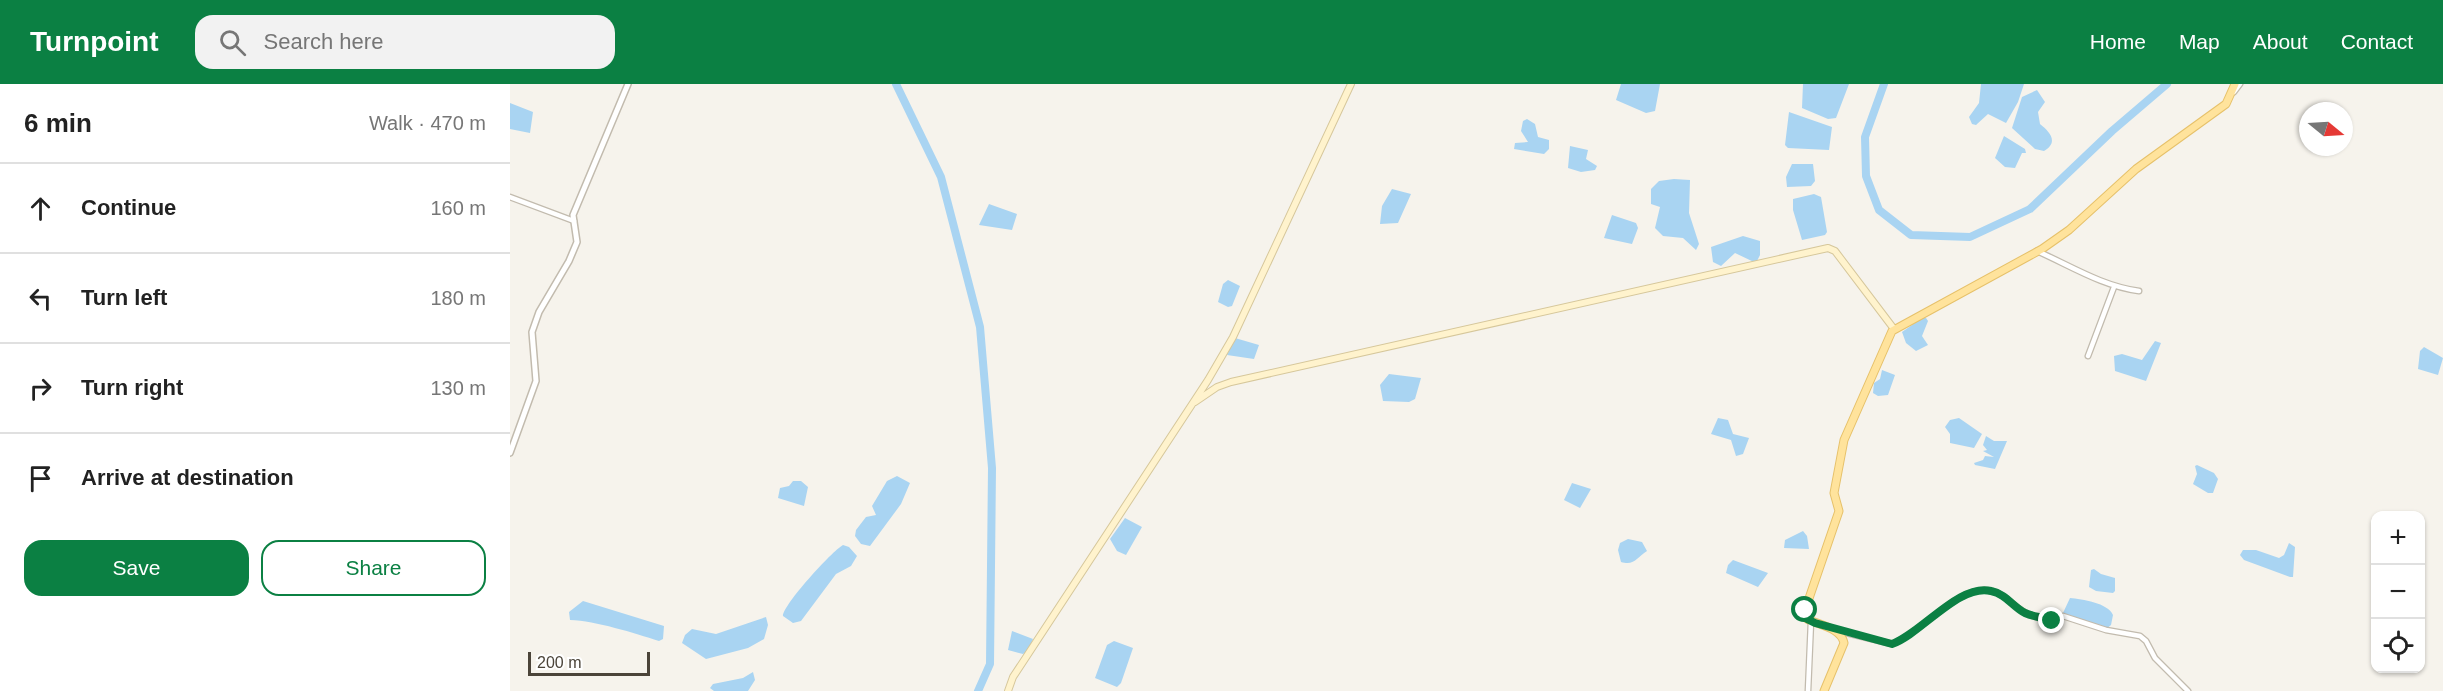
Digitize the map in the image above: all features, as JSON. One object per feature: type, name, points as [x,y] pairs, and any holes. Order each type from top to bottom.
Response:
[{"type":"main road","points":[[1008,691],[1013,677],[1195,402],[1233,337],[1351,84]]},
{"type":"main road","points":[[1824,691],[1844,643],[1843,638],[1836,631],[1807,619],[1805,610],[1839,511],[1834,493],[1844,440],[1894,329],[2037,251],[2079,222],[2145,162],[2226,104],[2235,84]]},
{"type":"main road","points":[[1195,402],[1217,387],[1232,382],[1828,248],[1835,251],[1894,329]]},
{"type":"street","points":[[510,451],[536,381],[532,332],[539,312],[569,261],[577,242],[573,215],[628,84]]},
{"type":"street","points":[[2232,94],[2240,84]]},
{"type":"street","points":[[510,196],[574,221]]},
{"type":"street","points":[[2037,251],[2084,272],[2099,283],[2139,291]]},
{"type":"street","points":[[2088,356],[2114,287]]},
{"type":"street","points":[[1836,631],[1892,644],[1914,632],[1935,613],[1983,589],[2006,596],[2024,612],[2035,616],[2058,621],[2063,616],[2106,630],[2140,636],[2155,658],[2188,691]]},
{"type":"street","points":[[1808,691],[1811,621]]},
{"type":"water","points":[[1621,84],[1660,84],[1655,111],[1646,113],[1616,100]]},
{"type":"water","points":[[1803,84],[1849,84],[1836,118],[1828,119],[1802,108]]},
{"type":"water","points":[[1981,84],[2024,84],[2018,102],[2006,123],[1988,114],[1976,125],[1972,124],[1969,117],[1979,103]]},
{"type":"water","points":[[2037,90],[2045,102],[2038,112],[2040,124],[2050,134],[2052,141],[2049,148],[2044,151],[2035,149],[2012,128],[2022,97]]},
{"type":"water","points":[[510,103],[533,112],[530,133],[510,129]]},
{"type":"water","points":[[1789,112],[1832,127],[1829,150],[1788,148],[1785,145]]},
{"type":"water","points":[[1527,119],[1535,124],[1538,137],[1549,140],[1549,149],[1544,154],[1514,149],[1515,143],[1528,142],[1521,131],[1523,121]]},
{"type":"water","points":[[2004,136],[2025,149],[2026,153],[2022,153],[2015,168],[2005,167],[1995,158]]},
{"type":"water","points":[[1570,146],[1588,150],[1586,159],[1597,166],[1595,170],[1581,172],[1568,168]]},
{"type":"water","points":[[1792,164],[1813,164],[1815,181],[1811,186],[1787,187],[1786,177]]},
{"type":"water","points":[[1690,180],[1689,213],[1699,244],[1696,250],[1683,238],[1663,236],[1655,228],[1660,207],[1651,204],[1651,189],[1659,181]]},
{"type":"water","points":[[1392,189],[1411,194],[1398,223],[1380,224],[1382,206]]},
{"type":"water","points":[[1814,194],[1821,197],[1827,232],[1825,235],[1802,240],[1793,210],[1793,199]]},
{"type":"water","points":[[989,204],[1017,214],[1012,230],[979,225]]},
{"type":"water","points":[[1612,215],[1636,223],[1638,228],[1632,244],[1604,238]]},
{"type":"water","points":[[1743,236],[1760,241],[1760,255],[1756,263],[1735,253],[1721,266],[1713,262],[1711,247]]},
{"type":"water","points":[[1228,280],[1240,286],[1232,306],[1228,307],[1218,302],[1223,284]]},
{"type":"water","points":[[1922,318],[1928,321],[1922,336],[1928,345],[1916,351],[1906,343],[1902,332]]},
{"type":"water","points":[[1235,338],[1259,345],[1254,359],[1227,355]]},
{"type":"water","points":[[2155,341],[2161,343],[2146,381],[2115,371],[2114,356],[2122,354],[2142,360]]},
{"type":"water","points":[[2424,347],[2443,358],[2438,375],[2418,369],[2420,351]]},
{"type":"water","points":[[1882,370],[1895,375],[1888,395],[1878,396],[1873,393],[1874,383],[1880,379]]},
{"type":"water","points":[[1389,374],[1421,378],[1415,399],[1409,402],[1383,401],[1380,385]]},
{"type":"water","points":[[1718,418],[1728,420],[1733,434],[1749,438],[1743,454],[1736,456],[1731,440],[1711,434]]},
{"type":"water","points":[[1959,418],[1982,434],[1974,448],[1950,443],[1950,434],[1945,427],[1950,420]]},
{"type":"water","points":[[1986,436],[1994,441],[2007,441],[1995,469],[1974,463],[1983,460],[1985,456],[1994,457],[1983,451],[1987,450],[1983,445]]},
{"type":"water","points":[[2195,466],[2214,473],[2218,479],[2213,493],[2208,493],[2193,484],[2197,474]]},
{"type":"water","points":[[897,476],[910,483],[901,504],[870,546],[861,544],[855,536],[856,530],[866,517],[876,515],[872,506],[887,481]]},
{"type":"water","points":[[793,481],[801,481],[808,487],[804,506],[778,498],[780,488],[789,486]]},
{"type":"water","points":[[1572,483],[1591,489],[1580,508],[1564,500]]},
{"type":"water","points":[[1125,518],[1142,527],[1126,555],[1117,551],[1110,539]]},
{"type":"water","points":[[1803,531],[1807,536],[1809,549],[1784,548],[1785,540]]},
{"type":"water","points":[[1628,539],[1642,542],[1647,551],[1633,562],[1626,563],[1621,562],[1618,550],[1620,543]]},
{"type":"water","points":[[2289,543],[2295,547],[2293,577],[2244,560],[2240,555],[2243,550],[2256,550],[2279,558],[2284,555]]},
{"type":"water","points":[[843,545],[849,547],[857,556],[851,566],[836,574],[801,621],[793,623],[783,616],[791,601],[809,579]]},
{"type":"water","points":[[1733,560],[1768,573],[1758,587],[1726,573],[1728,565]]},
{"type":"water","points":[[2094,569],[2101,574],[2115,578],[2113,593],[2096,591],[2089,587],[2091,570]]},
{"type":"water","points":[[2070,598],[2094,602],[2106,607],[2113,615],[2111,625],[2105,630],[2063,613]]},
{"type":"water","points":[[583,601],[664,626],[663,639],[659,641],[603,625],[570,620],[569,612]]},
{"type":"water","points":[[766,617],[768,625],[764,639],[748,648],[706,659],[682,643],[685,635],[692,629],[716,634]]},
{"type":"water","points":[[1012,631],[1033,639],[1028,651],[1023,654],[1008,650]]},
{"type":"water","points":[[1114,641],[1133,648],[1121,683],[1117,687],[1095,678],[1107,645]]},
{"type":"water","points":[[753,672],[755,680],[748,691],[714,691],[710,688],[713,684],[743,678]]},
{"type":"waterway","points":[[896,84],[941,177],[980,327],[992,468],[990,664],[978,691]]},
{"type":"waterway","points":[[1884,84],[1865,137],[1866,176],[1879,210],[1911,235],[1970,237],[2030,209],[2112,131],[2167,84]]},
{"type":"route","points":[[1805,610],[1807,619],[1815,623],[1836,631],[1892,644],[1914,632],[1935,613],[1983,589],[2006,596],[2012,604],[2024,612],[2052,621]]}]
